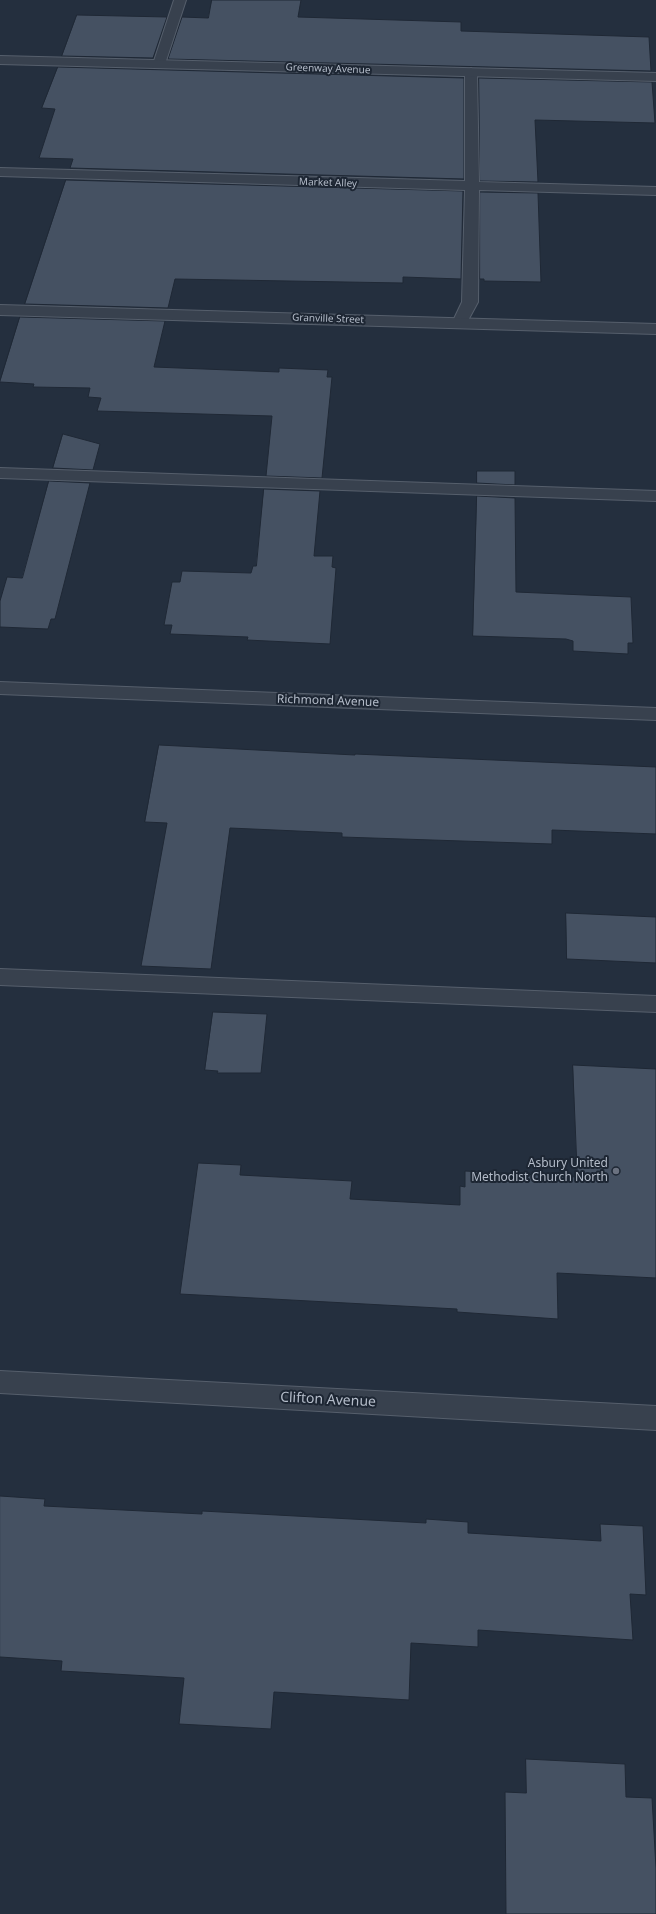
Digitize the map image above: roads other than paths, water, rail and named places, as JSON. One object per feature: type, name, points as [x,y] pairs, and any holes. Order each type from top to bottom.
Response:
[{"type":"street","points":[[159,64],[180,0]]},
{"type":"street","name":"Greenway Avenue","points":[[0,60],[656,77]]},
{"type":"street","points":[[460,324],[470,302],[472,187],[471,72]]},
{"type":"street","name":"Market Alley","points":[[0,172],[472,187],[656,191]]},
{"type":"street","name":"Granville Street","points":[[0,310],[656,329]]},
{"type":"street","points":[[0,473],[656,496]]},
{"type":"street","name":"Richmond Avenue","points":[[0,688],[656,714]]},
{"type":"street","points":[[0,978],[656,1004]]},
{"type":"street","name":"Clifton Avenue","points":[[0,1382],[656,1418]]},
{"type":"place","name":"Asbury United Methodist Church North","points":[[616,1171]]}]
